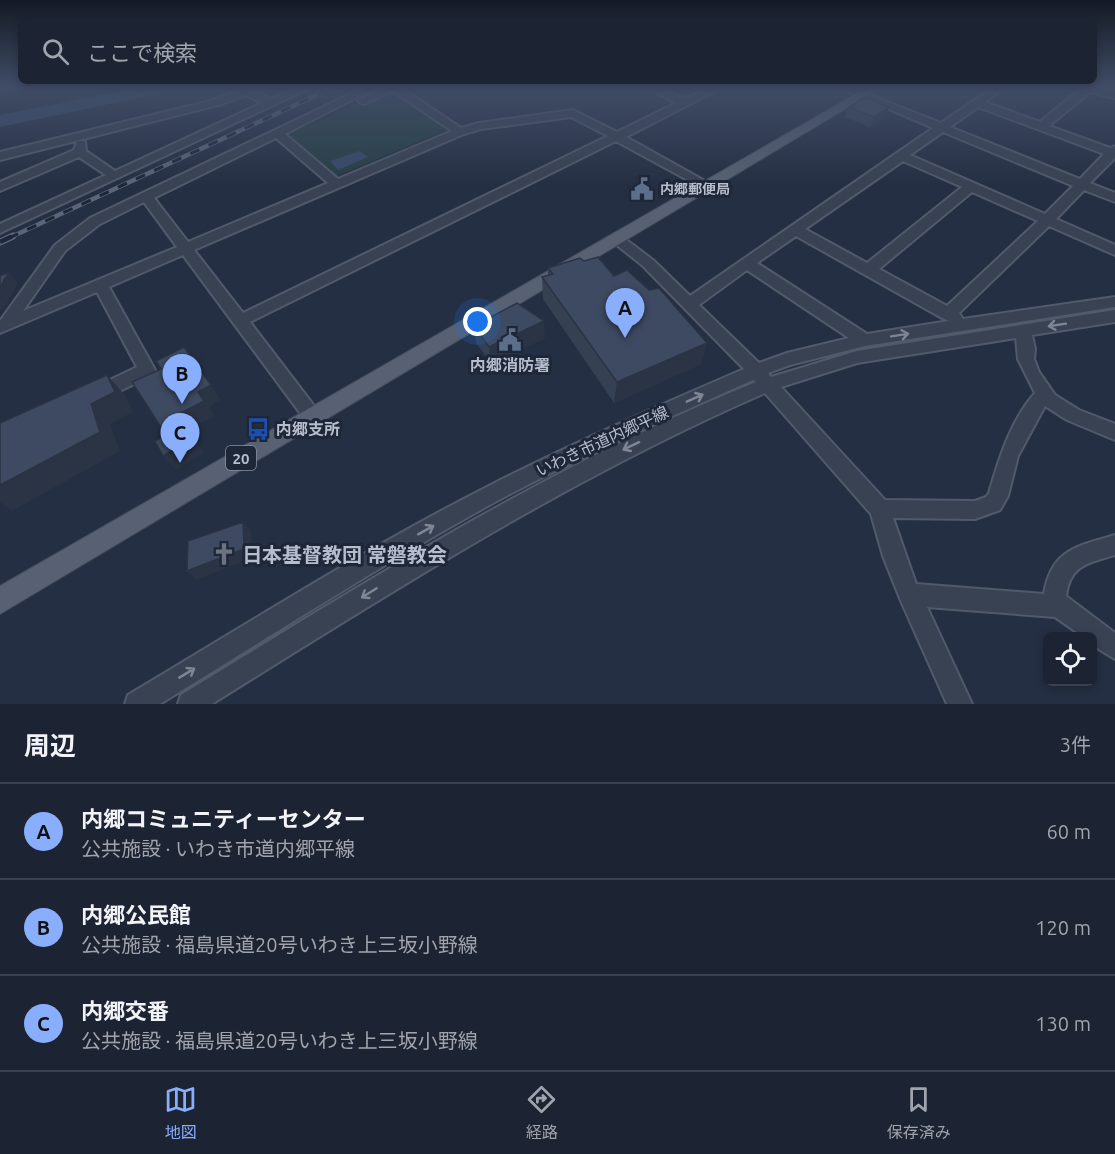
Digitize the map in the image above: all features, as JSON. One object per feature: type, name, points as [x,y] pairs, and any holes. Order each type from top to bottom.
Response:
[{"type":"main road","name":"20","points":[[0,601],[615,238],[820,120]]},
{"type":"street","points":[[0,156],[146,120]]},
{"type":"street","points":[[0,229],[235,120]]},
{"type":"street","points":[[280,135],[309,120]]},
{"type":"street","points":[[5,325],[60,248],[95,221],[316,120]]},
{"type":"street","points":[[442,120],[460,132]]},
{"type":"street","points":[[5,325],[460,132],[479,126],[523,120]]},
{"type":"street","points":[[586,120],[708,186]]},
{"type":"street","points":[[239,321],[651,120]]},
{"type":"street","points":[[922,120],[1115,198]]},
{"type":"street","points":[[689,304],[953,120]]},
{"type":"street","points":[[948,314],[1047,220],[1114,152],[1024,120]]},
{"type":"street","points":[[1041,126],[1048,120]]},
{"type":"street","points":[[280,135],[336,184]]},
{"type":"street","points":[[80,152],[81,136]]},
{"type":"street","points":[[80,152],[115,176]]},
{"type":"street","points":[[0,187],[80,152]]},
{"type":"street","points":[[902,156],[1115,250]]},
{"type":"street","points":[[868,270],[971,186]]},
{"type":"street","points":[[146,196],[312,416]]},
{"type":"street","points":[[796,230],[975,331]]},
{"type":"street","points":[[615,238],[648,264],[761,377],[880,509],[894,556],[960,704]]},
{"type":"street","points":[[748,264],[865,340]]},
{"type":"street","points":[[84,401],[147,370],[100,284]]},
{"type":"street","name":"いわき市道内郷平線","points":[[137,704],[398,546],[580,449],[761,377],[1115,302]]},
{"type":"street","name":"いわき市道内郷平線","points":[[190,704],[434,552],[531,497],[761,377],[788,359],[865,340],[975,331],[1023,331],[1115,316]]},
{"type":"street","points":[[1023,331],[1028,349],[1026,359],[1032,374],[1052,403],[1115,432]]},
{"type":"street","points":[[880,509],[975,510],[993,504],[998,496],[1009,456],[1027,419],[1040,399],[1046,395]]},
{"type":"street","points":[[910,595],[1053,606],[1061,572],[1070,564],[1115,545]]},
{"type":"street","points":[[1054,599],[1059,606],[1115,647]]},
{"type":"green space","points":[[320,120],[442,120],[453,127],[330,179],[282,137]]},
{"type":"water","points":[[360,151],[368,157],[338,170],[330,161]]},
{"type":"building","points":[[598,257],[614,276],[627,270],[649,290],[659,288],[707,343],[617,382],[542,277],[553,274],[548,268],[580,258],[584,261]]},
{"type":"building","points":[[9,272],[0,287],[0,276]]},
{"type":"building","points":[[517,303],[544,321],[489,347],[474,326]]},
{"type":"building","points":[[184,347],[211,385],[198,392],[204,401],[173,417],[192,438],[163,456],[155,441],[166,435],[132,382],[161,369],[156,361]]},
{"type":"building","points":[[107,375],[115,392],[91,404],[100,432],[0,485],[0,423]]},
{"type":"building","points":[[243,522],[244,549],[187,571],[188,541]]},
{"type":"waterway","points":[[0,121],[6,120]]},
{"type":"railway","points":[[9,238],[263,120]]},
{"type":"railway","points":[[0,242],[13,236]]},
{"type":"place","name":"内郷郵便局","points":[[642,189]]},
{"type":"place","name":"内郷コミュニティーセンター","points":[[625,338]]},
{"type":"place","name":"内郷消防署","points":[[510,340]]},
{"type":"place","name":"内郷公民館","points":[[182,404]]},
{"type":"place","name":"内郷支所","points":[[258,429]]},
{"type":"place","name":"内郷交番","points":[[180,463]]},
{"type":"place","name":"日本基督教団 常磐教会","points":[[224,554]]}]
